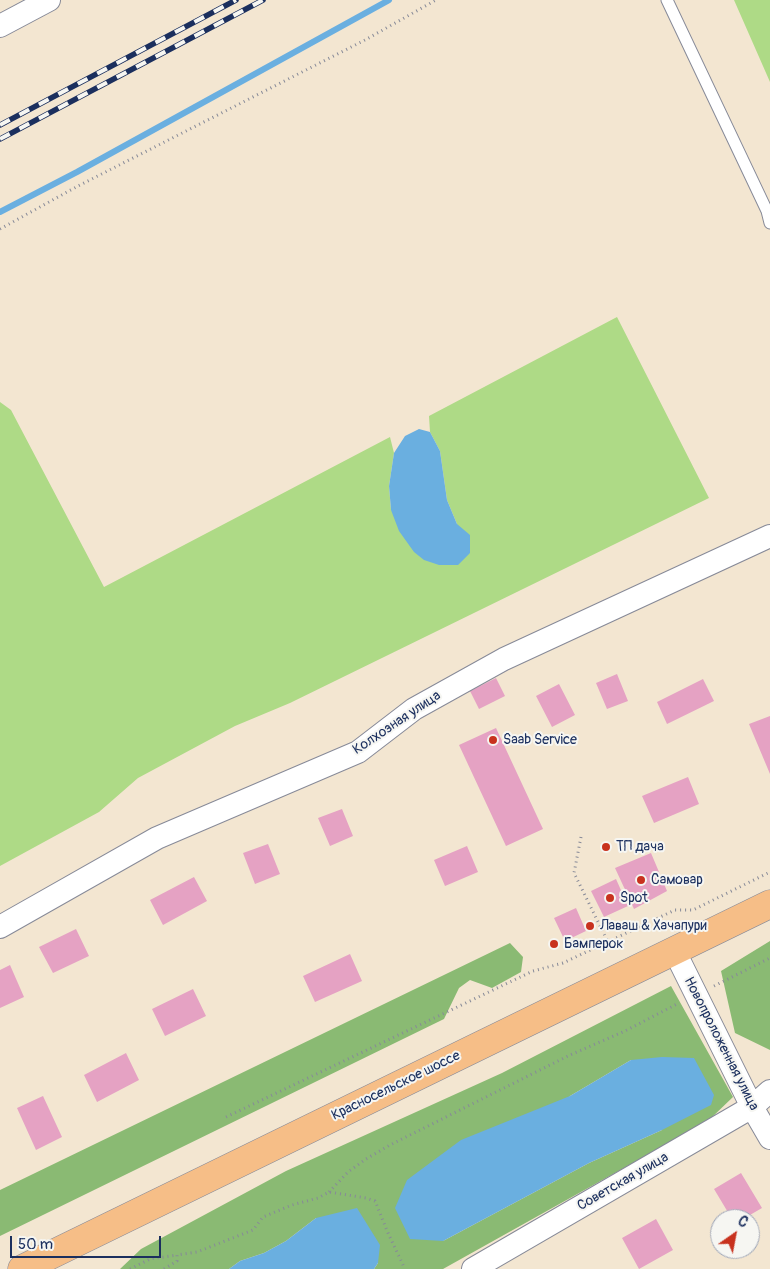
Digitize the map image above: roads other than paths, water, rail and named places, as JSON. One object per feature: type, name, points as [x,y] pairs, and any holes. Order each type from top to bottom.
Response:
[{"type":"highway","name":"Красносельское шоссе","points":[[22,1269],[770,904]]},
{"type":"street","points":[[0,26],[49,0]]},
{"type":"street","name":"Колхозная улица","points":[[0,927],[157,838],[358,752],[414,710],[504,659],[770,536]]},
{"type":"street","name":"Новопроложенная улица","points":[[674,950],[770,1138]]},
{"type":"street","name":"Советская улица","points":[[473,1269],[752,1106],[770,1091]]},
{"type":"lane","points":[[667,0],[767,211],[770,223]]},
{"type":"water","points":[[419,429],[430,432],[440,451],[447,500],[457,524],[470,535],[470,553],[458,565],[439,565],[424,560],[414,552],[399,531],[391,510],[389,486],[394,453],[405,436]]},
{"type":"water","points":[[662,1057],[694,1058],[714,1095],[711,1105],[662,1130],[589,1163],[443,1241],[410,1239],[395,1208],[407,1180],[461,1140],[570,1096],[631,1060]]},
{"type":"water","points":[[357,1208],[380,1245],[378,1263],[374,1269],[229,1269],[240,1261],[264,1253],[286,1241],[316,1218]]},
{"type":"waterway","points":[[0,212],[77,172],[389,0]]},
{"type":"railway","points":[[0,125],[236,0]]},
{"type":"railway","points":[[0,139],[263,0]]},
{"type":"place","name":"Saab Service","points":[[493,740]]},
{"type":"place","name":"ТП дача","points":[[606,847]]},
{"type":"place","name":"Самовар","points":[[641,880]]},
{"type":"place","name":"Spot","points":[[610,898]]},
{"type":"place","name":"Лаваш & Хачапури","points":[[590,926]]},
{"type":"place","name":"Бамперок","points":[[554,944]]}]
